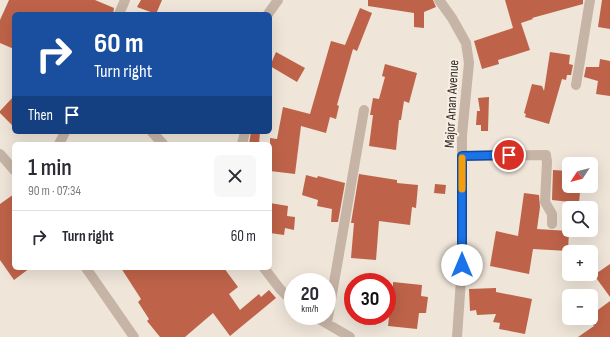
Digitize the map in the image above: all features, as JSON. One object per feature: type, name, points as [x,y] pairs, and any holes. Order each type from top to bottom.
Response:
[{"type":"street","points":[[120,12],[125,0]]},
{"type":"street","points":[[269,12],[278,0]]},
{"type":"street","name":"Major Anan Avenue","points":[[439,0],[452,18],[466,43],[469,63],[462,156],[462,265],[457,337]]},
{"type":"street","points":[[576,84],[590,0]]},
{"type":"street","points":[[336,273],[364,110]]},
{"type":"street","points":[[154,134],[160,142]]},
{"type":"street","points":[[0,154],[12,168]]},
{"type":"street","points":[[462,156],[546,155],[545,202],[552,214],[552,224]]},
{"type":"street","points":[[87,270],[134,337]]},
{"type":"street","points":[[266,270],[284,293]]},
{"type":"street","points":[[330,325],[350,337]]},
{"type":"building","points":[[9,0],[95,0],[114,8],[113,12],[12,12],[12,48],[0,43],[0,20]]},
{"type":"building","points":[[141,0],[162,0],[157,12],[151,12],[137,7]]},
{"type":"building","points":[[368,0],[433,0],[436,7],[424,12],[424,28],[414,27],[414,13],[368,6]]},
{"type":"building","points":[[505,0],[583,0],[583,4],[532,18],[533,19],[521,23],[530,50],[498,60],[499,64],[482,69],[474,41],[513,28]]},
{"type":"building","points":[[602,0],[610,0],[610,29],[598,27]]},
{"type":"building","points":[[360,8],[372,13],[357,51],[353,49],[337,105],[339,106],[336,119],[330,117],[326,133],[301,126],[295,174],[272,171],[272,142],[270,142],[270,138],[277,139],[283,107],[310,114],[331,41],[345,45]]},
{"type":"building","points":[[276,52],[305,68],[297,82],[272,67],[272,61]]},
{"type":"building","points":[[550,52],[570,55],[569,64],[573,65],[571,75],[567,75],[566,80],[562,79],[549,124],[525,117],[526,114],[524,113],[532,84],[542,86],[544,91]]},
{"type":"building","points":[[600,59],[610,61],[610,96],[596,94],[598,81],[584,77],[586,67],[599,67]]},
{"type":"building","points":[[385,64],[417,73],[409,103],[404,101],[401,120],[399,120],[396,150],[369,146],[373,115],[370,115],[373,98],[379,99],[385,77],[382,76]]},
{"type":"building","points":[[489,97],[488,131],[481,131],[481,125],[476,125],[477,111],[480,111],[478,98]]},
{"type":"building","points":[[12,98],[12,125],[0,113],[0,111]]},
{"type":"building","points":[[251,134],[260,134],[259,142],[249,142]]},
{"type":"building","points":[[553,170],[562,171],[562,193],[580,193],[579,201],[552,200]]},
{"type":"building","points":[[359,174],[397,180],[397,183],[418,185],[416,208],[412,207],[410,225],[379,221],[376,260],[351,258],[354,223],[351,223]]},
{"type":"building","points":[[306,175],[317,178],[318,176],[345,183],[338,222],[331,222],[332,209],[317,206],[318,200],[302,195]]},
{"type":"building","points":[[435,184],[446,185],[445,194],[434,193]]},
{"type":"building","points":[[524,193],[539,195],[540,207],[537,229],[562,231],[562,237],[569,237],[568,245],[562,245],[562,251],[533,249],[529,274],[490,266],[496,231],[518,236]]},
{"type":"building","points":[[12,195],[12,270],[27,270],[14,280],[0,260],[0,204]]},
{"type":"building","points":[[272,203],[288,206],[287,216],[295,217],[294,230],[285,228],[284,235],[272,233]]},
{"type":"building","points":[[610,264],[610,297],[598,280],[598,272]]},
{"type":"building","points":[[122,270],[225,270],[238,287],[229,294],[240,310],[259,294],[261,297],[269,290],[276,298],[230,336],[213,313],[185,337],[160,337],[147,321],[149,319],[138,302],[141,299]]},
{"type":"building","points":[[396,282],[422,285],[421,296],[428,297],[426,313],[419,313],[417,329],[388,326],[396,325]]},
{"type":"building","points":[[496,288],[496,292],[532,299],[525,334],[499,329],[500,323],[493,322],[496,314],[477,315],[476,310],[470,311],[469,289]]},
{"type":"building","points":[[610,301],[610,337],[578,337],[594,326],[593,325],[598,325],[598,310]]},
{"type":"slow traffic","points":[[462,158],[462,189]]},
{"type":"route","points":[[462,265],[462,156],[509,155]]}]
